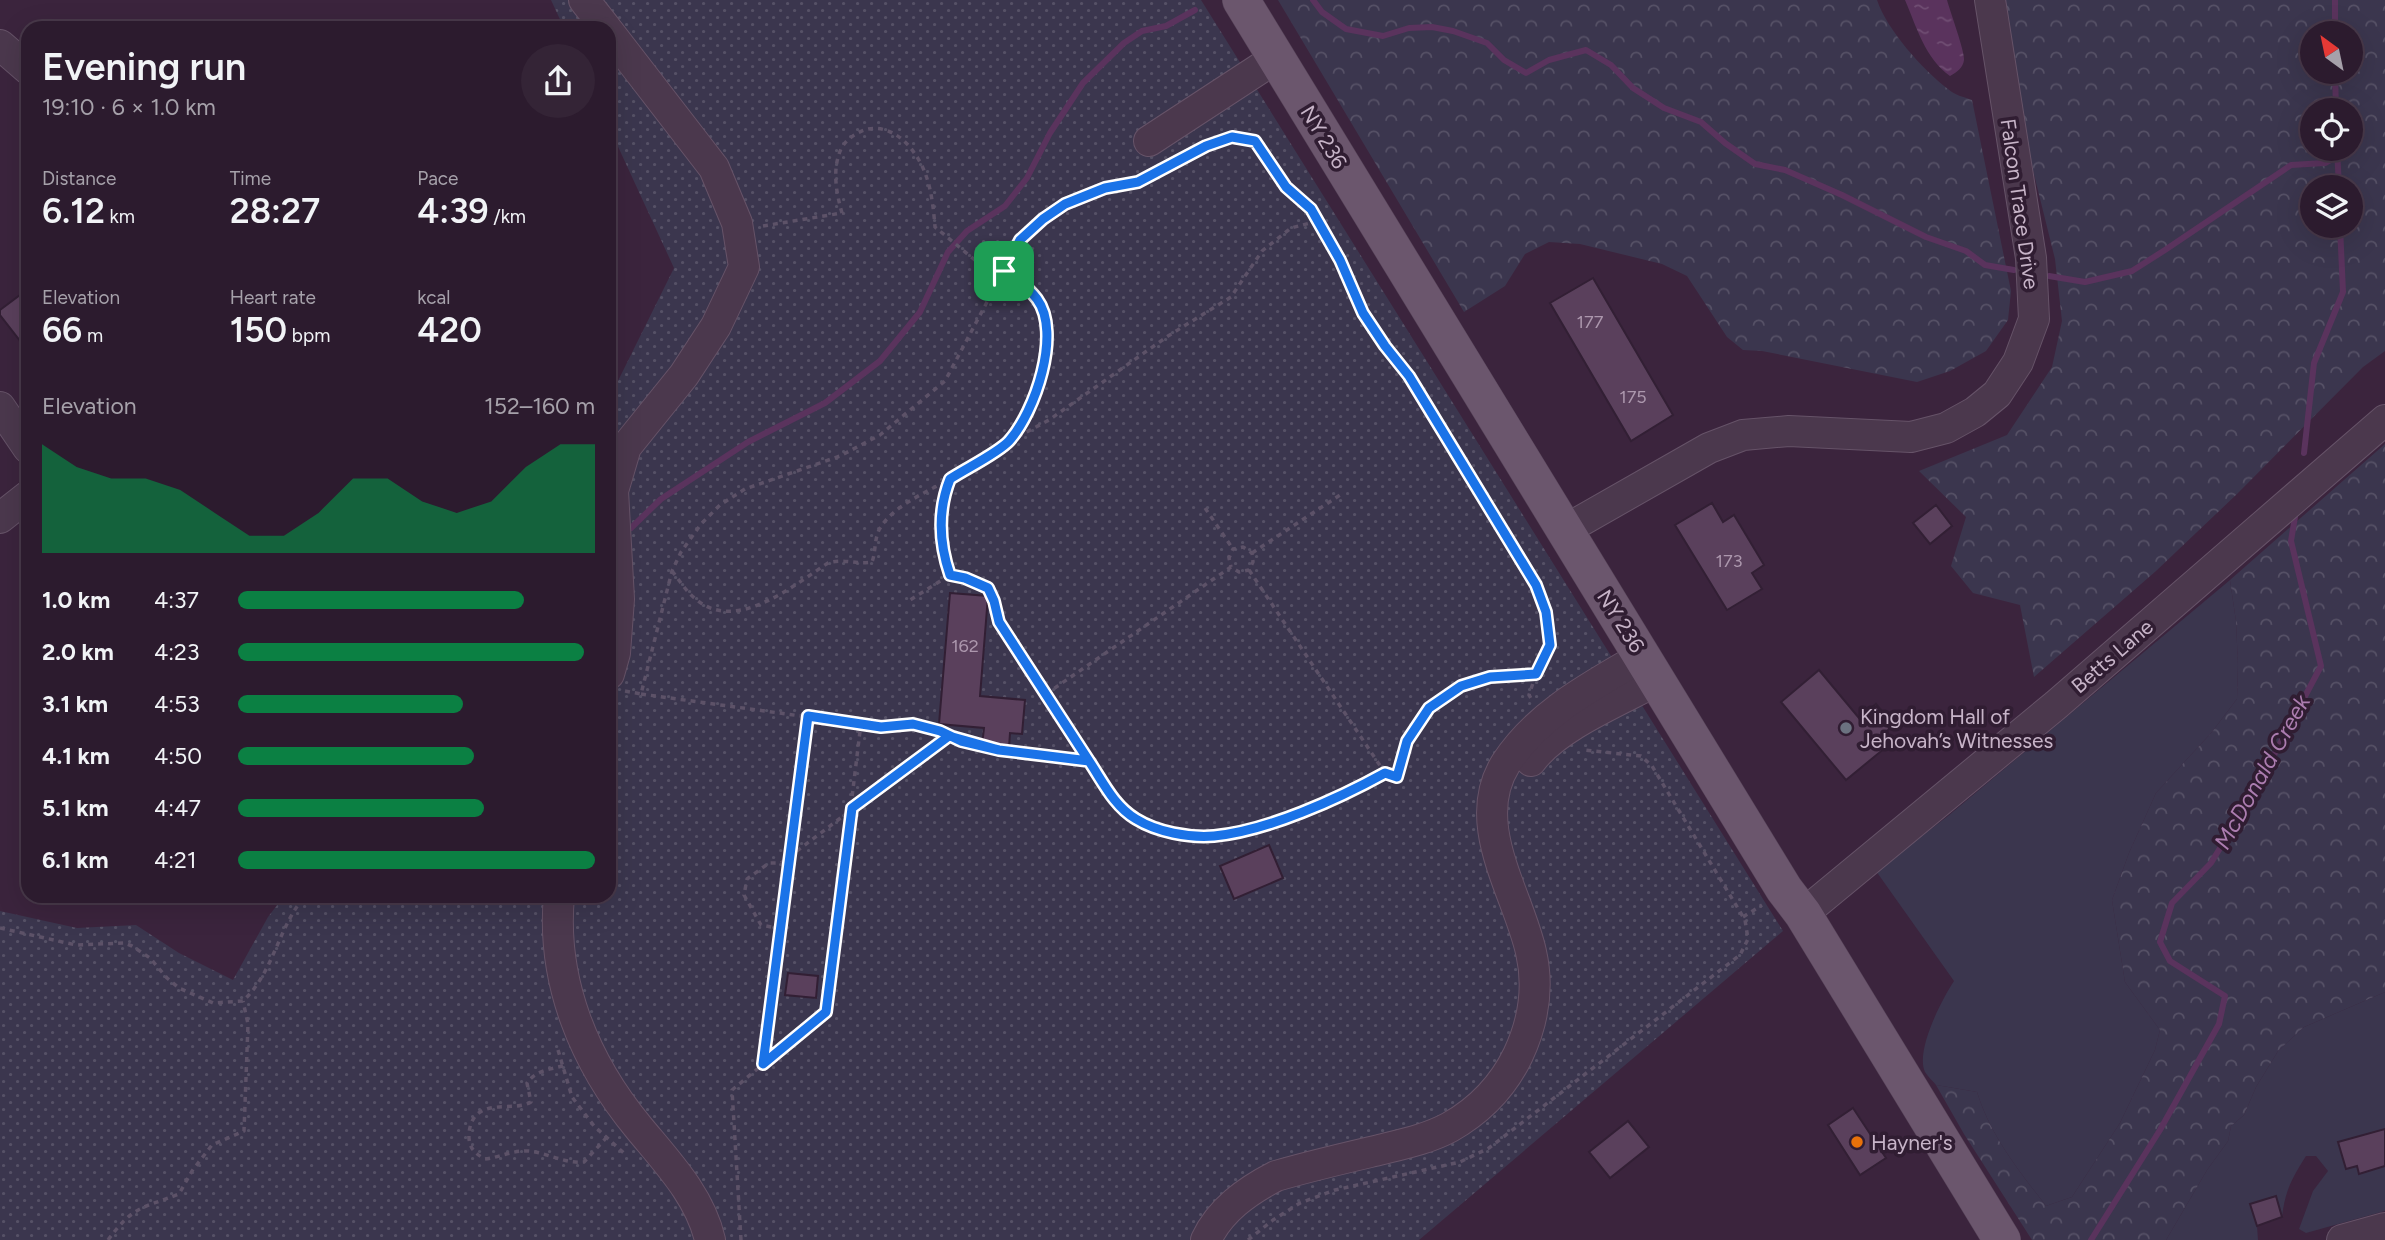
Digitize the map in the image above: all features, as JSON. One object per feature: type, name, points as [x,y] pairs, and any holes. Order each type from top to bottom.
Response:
[{"type":"main road","name":"NY 236","points":[[1241,0],[1784,889],[1803,914],[2002,1240]]},
{"type":"street","points":[[584,0],[600,21]]},
{"type":"street","name":"Falcon Trace Drive","points":[[1565,530],[1709,447],[1743,435],[1789,431],[1911,437],[1946,428],[1975,412],[1997,394],[2018,362],[2034,319],[2031,258],[1990,0]]},
{"type":"street","points":[[616,41],[714,167],[738,230],[744,267],[716,326],[684,375],[617,442]]},
{"type":"street","points":[[0,46],[21,63]]},
{"type":"street","points":[[1149,141],[1276,58]]},
{"type":"street","points":[[0,407],[21,438]]},
{"type":"street","name":"Betts Lane","points":[[1803,914],[2056,705],[2385,420]]},
{"type":"street","points":[[0,519],[21,502]]},
{"type":"street","points":[[616,545],[619,599],[616,640]]},
{"type":"street","points":[[1206,1240],[1224,1213],[1258,1186],[1276,1176],[1415,1141],[1448,1128],[1478,1108],[1507,1077],[1523,1045],[1532,1015],[1535,982],[1531,951],[1502,870],[1491,815],[1505,765],[1527,737],[1560,707],[1650,668]]},
{"type":"street","points":[[559,903],[561,960],[567,997],[580,1034],[612,1092],[669,1162],[697,1205],[710,1240]]},
{"type":"street","points":[[2342,1240],[2385,1228]]},
{"type":"path","points":[[738,230],[842,213],[836,184],[837,163],[842,146],[866,128],[883,128],[899,136],[915,154],[930,188],[935,227],[999,280]]},
{"type":"path","points":[[641,694],[672,571],[681,552],[701,524],[720,505],[745,489],[840,456],[880,435],[945,381],[1020,240],[1043,219],[1065,204],[1105,188],[1138,182],[1206,146],[1232,137],[1255,141],[1286,187],[1311,209],[1340,260],[1363,313],[1409,376],[1536,585],[1546,612],[1550,645],[1529,695],[1534,703]]},
{"type":"path","points":[[672,571],[697,601],[718,610],[762,605],[828,563],[840,559],[865,564],[872,562],[874,543],[880,529],[888,518],[903,506],[1049,420],[1168,336],[1231,297],[1262,251],[1291,228],[1318,221]]},
{"type":"path","points":[[1004,271],[1021,282],[1038,300],[1045,318],[1047,344],[1038,388],[1008,442]]},
{"type":"path","points":[[950,479],[941,506],[940,529],[942,553],[950,575]]},
{"type":"path","points":[[1252,553],[1340,495]]},
{"type":"path","points":[[1205,508],[1233,549]]},
{"type":"path","points":[[1233,549],[1243,547],[1252,553],[1253,562],[1249,570]]},
{"type":"path","points":[[1233,549],[1229,558],[1231,567],[1239,572],[1249,570]]},
{"type":"path","points":[[1046,694],[1231,567]]},
{"type":"path","points":[[1249,570],[1385,773],[1397,777],[1407,741],[1429,708],[1461,686],[1490,677],[1536,674]]},
{"type":"path","points":[[909,600],[950,575],[988,588],[999,622],[1117,804],[1136,819],[1163,831],[1212,836],[1261,825],[1298,813],[1385,773]]},
{"type":"path","points":[[616,683],[641,694],[881,727],[913,724],[999,750],[1089,761]]},
{"type":"path","points":[[763,1064],[808,716]]},
{"type":"path","points":[[740,1240],[732,1090],[826,1012],[861,723]]},
{"type":"path","points":[[781,929],[761,925],[744,895],[747,879],[769,863],[781,863],[949,736]]},
{"type":"path","points":[[1248,1240],[1300,1203],[1335,1190],[1460,1162],[1489,1148],[1740,954],[1748,939],[1743,918],[1652,766],[1641,756],[1574,748]]},
{"type":"path","points":[[1743,918],[1770,899]]},
{"type":"path","points":[[0,928],[76,945],[124,943],[150,958],[179,988],[214,1003],[243,1001],[260,982],[299,903]]},
{"type":"path","points":[[108,1240],[129,1215],[143,1205],[179,1194],[212,1145],[244,1131],[248,1024],[243,1001]]},
{"type":"path","points":[[563,1066],[539,1072],[531,1077],[527,1083],[531,1102],[523,1107],[505,1105],[488,1108],[476,1116],[469,1131],[474,1153],[485,1159],[516,1150],[533,1151],[575,1163],[584,1162],[607,1138]]},
{"type":"path","points":[[572,1097],[594,1126],[634,1163]]},
{"type":"green space","points":[[551,0],[1201,0],[1783,931],[1419,1240],[0,1240],[0,911],[77,928],[136,925],[179,953],[233,980],[279,903],[616,903],[616,385],[674,268],[616,142],[616,21],[561,21]]},
{"type":"green space","points":[[1278,0],[1877,0],[1897,36],[1917,60],[1950,91],[1972,100],[2011,291],[2008,320],[1986,351],[1950,371],[1917,382],[1762,351],[1743,350],[1727,337],[1687,276],[1662,264],[1580,244],[1549,242],[1525,254],[1505,286],[1464,312]]},
{"type":"green space","points":[[2001,0],[2385,0],[2385,351],[2363,367],[2156,571],[2034,677],[2020,605],[1973,593],[1951,566],[1966,517],[1919,471],[2007,435],[2052,367],[2062,321],[2055,259],[2026,142]]},
{"type":"green space","points":[[2385,444],[2385,992],[2304,1027],[2278,1051],[2256,1087],[2244,1115],[2231,1126],[2228,1141],[2207,1170],[2166,1240],[2032,1240],[1936,1085],[1977,1092],[1997,1138],[2046,1206],[2072,1197],[2120,1123],[2155,1050],[2160,1030],[2125,982],[2112,900],[2129,853],[2156,793],[2212,732],[2237,699],[2236,621],[2230,580]]},
{"type":"green space","points":[[2230,580],[2236,621],[2237,699],[2212,732],[2156,793],[2129,853],[2112,900],[2125,982],[2160,1030],[2155,1050],[2120,1123],[2072,1197],[2046,1206],[1997,1138],[1977,1092],[1936,1085],[1925,1072],[1923,1063],[1927,1039],[1937,1012],[1954,981],[1876,871],[1948,816]]},
{"type":"green space","points":[[2385,992],[2385,1211],[2306,1233],[2299,1229],[2313,1191],[2328,1171],[2316,1156],[2306,1156],[2290,1185],[2282,1217],[2275,1196],[2250,1204],[2258,1240],[2166,1240],[2207,1170],[2228,1141],[2231,1126],[2244,1115],[2256,1087],[2278,1051],[2304,1027]]},
{"type":"water","points":[[1905,0],[1947,0],[1964,56],[1962,65],[1955,73],[1950,76],[1934,60]]},
{"type":"building","points":[[1593,278],[1673,415],[1631,441],[1550,303]]},
{"type":"building","points":[[21,294],[21,342],[0,315],[0,310]]},
{"type":"building","points":[[1712,503],[1723,522],[1734,515],[1764,565],[1752,573],[1762,589],[1727,610],[1675,525]]},
{"type":"building","points":[[1936,505],[1952,526],[1930,544],[1913,523]]},
{"type":"building","points":[[950,593],[988,596],[980,696],[1025,700],[1022,734],[1010,733],[1009,748],[982,746],[984,728],[939,724]]},
{"type":"building","name":"Kingdom Hall of Jehovah’s Witnesses","points":[[1819,670],[1859,718],[1876,704],[1894,725],[1877,739],[1885,748],[1846,780],[1781,702]]},
{"type":"building","points":[[1269,845],[1283,878],[1234,899],[1220,866]]},
{"type":"building","points":[[788,973],[818,976],[816,998],[785,995]]},
{"type":"building","name":"Hayner's","points":[[1853,1108],[1886,1158],[1860,1175],[1828,1125]]},
{"type":"building","points":[[1628,1121],[1649,1147],[1610,1178],[1589,1152]]},
{"type":"building","points":[[2385,1129],[2385,1166],[2359,1174],[2357,1166],[2346,1169],[2338,1142]]},
{"type":"building","points":[[2276,1196],[2282,1217],[2257,1226],[2250,1204]]},
{"type":"waterway","points":[[1313,0],[1322,12],[1346,29],[1383,36],[1409,28],[1432,27],[1453,31],[1487,43],[1504,60],[1526,73],[1549,60],[1586,50],[1611,65],[1633,88],[1664,108],[1701,122],[1755,164],[1785,170],[1842,195],[1926,237],[1966,251],[1985,265],[2014,270]]},
{"type":"waterway","name":"McDonald Creek","points":[[2335,0],[2335,21]]},
{"type":"waterway","points":[[631,528],[661,499],[748,442],[825,403],[880,361],[920,312],[948,252],[967,231],[1005,206],[1027,178],[1050,133],[1083,83],[1124,43],[1142,31],[1166,26],[1195,10]]},
{"type":"waterway","name":"McDonald Creek","points":[[2335,84],[2336,98]]},
{"type":"waterway","points":[[2049,276],[2085,282],[2132,271],[2291,165],[2329,161]]},
{"type":"waterway","name":"McDonald Creek","points":[[2338,161],[2338,175]]},
{"type":"waterway","name":"McDonald Creek","points":[[2304,453],[2314,363],[2343,292],[2341,238]]},
{"type":"waterway","name":"McDonald Creek","points":[[2091,1240],[2160,1130],[2219,1024],[2225,996],[2170,961],[2160,942],[2172,903],[2211,863],[2257,787],[2321,666],[2291,541],[2295,517]]},
{"type":"place","name":"Kingdom Hall of Jehovah’s Witnesses","points":[[1846,728]]},
{"type":"place","name":"Hayner's","points":[[1857,1142]]},
{"type":"route","points":[[1004,271],[1020,240],[1065,204],[1105,188],[1138,182],[1206,146],[1232,137],[1255,141],[1286,187],[1311,209],[1340,260],[1363,313],[1409,376],[1536,585],[1546,612],[1550,645],[1536,674],[1490,677],[1461,686],[1429,708],[1407,741],[1397,777],[1385,773],[1298,813],[1237,832],[1212,836],[1163,831],[1136,819],[1117,804],[1089,761],[999,750],[961,741],[940,731],[913,724],[881,727],[808,716],[763,1064],[826,1012],[852,808],[949,736],[961,741],[999,750],[1089,761],[999,622],[988,588],[950,575],[942,553],[941,506],[950,479],[1008,442],[1038,388],[1044,366],[1047,344],[1045,318],[1038,300],[1021,282],[1004,271]]}]
